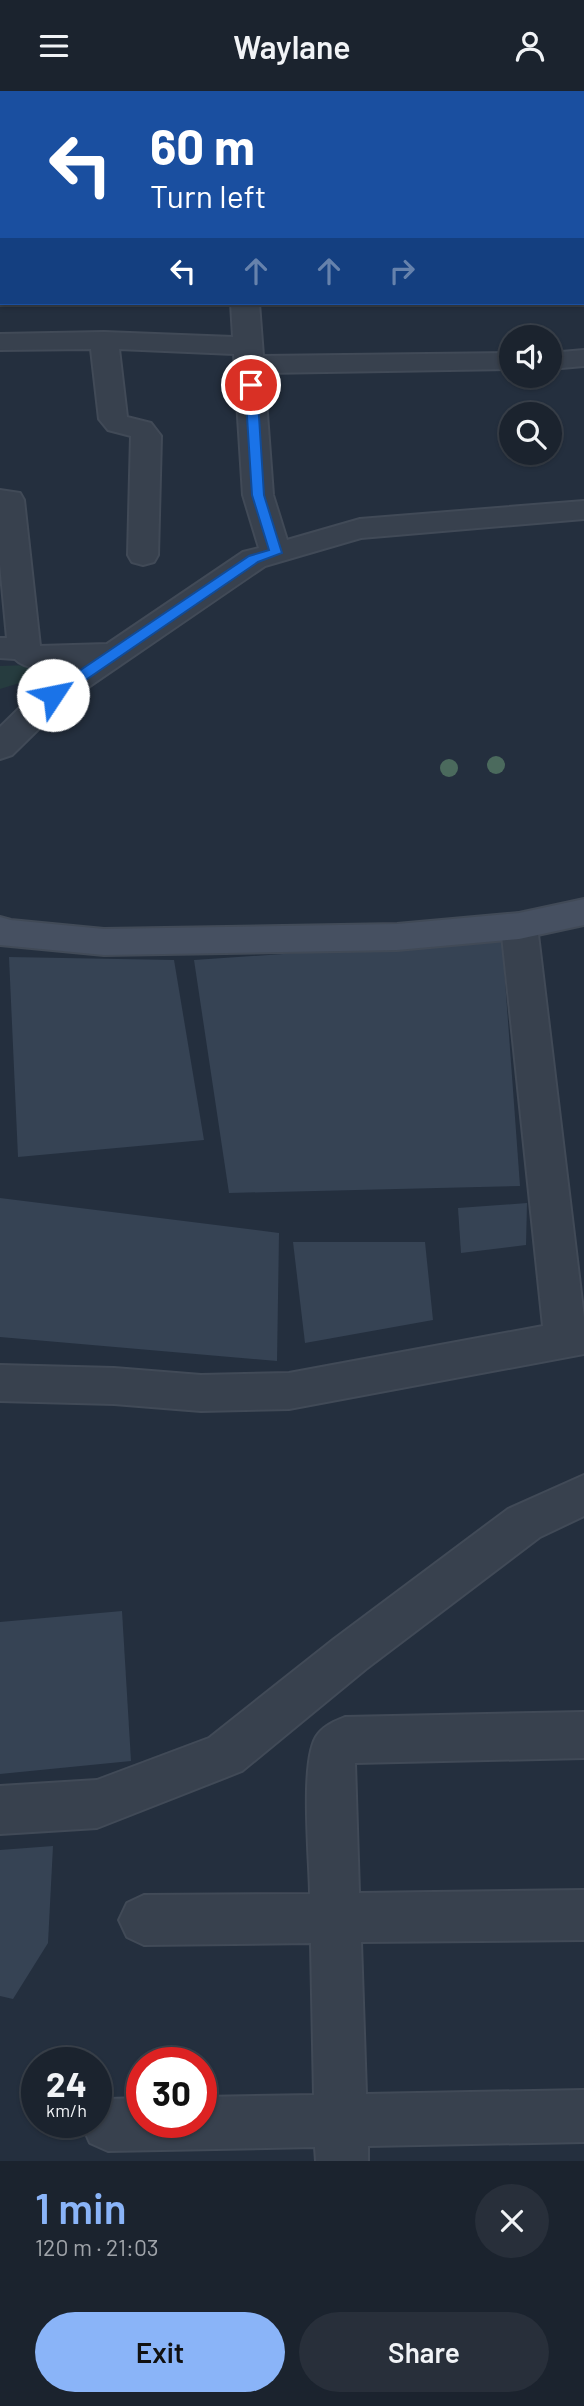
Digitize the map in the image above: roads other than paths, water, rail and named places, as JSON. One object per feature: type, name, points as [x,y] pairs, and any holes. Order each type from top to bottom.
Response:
[{"type":"street","points":[[245,305],[258,495],[276,553]]},
{"type":"street","points":[[104,340],[113,419],[118,424],[141,429],[145,436],[143,555]]},
{"type":"street","points":[[0,342],[104,340],[249,355],[499,361]]},
{"type":"street","points":[[562,360],[584,358]]},
{"type":"street","points":[[0,499],[9,500],[12,648],[32,657],[113,655]]},
{"type":"street","points":[[0,747],[53,695],[254,559],[360,529],[584,510]]},
{"type":"street","points":[[0,930],[6,933],[104,942],[397,937],[519,926],[584,912]]},
{"type":"street","points":[[0,1383],[114,1386],[201,1393],[289,1391],[574,1337],[519,926]]},
{"type":"street","points":[[0,1810],[97,1804],[225,1755],[351,1654],[524,1523],[584,1495]]},
{"type":"street","points":[[342,2141],[331,1761],[338,1744],[345,1740],[584,1735]]},
{"type":"street","points":[[144,1920],[584,1915]]},
{"type":"street","points":[[112,2126],[342,2141],[584,2116]]}]
